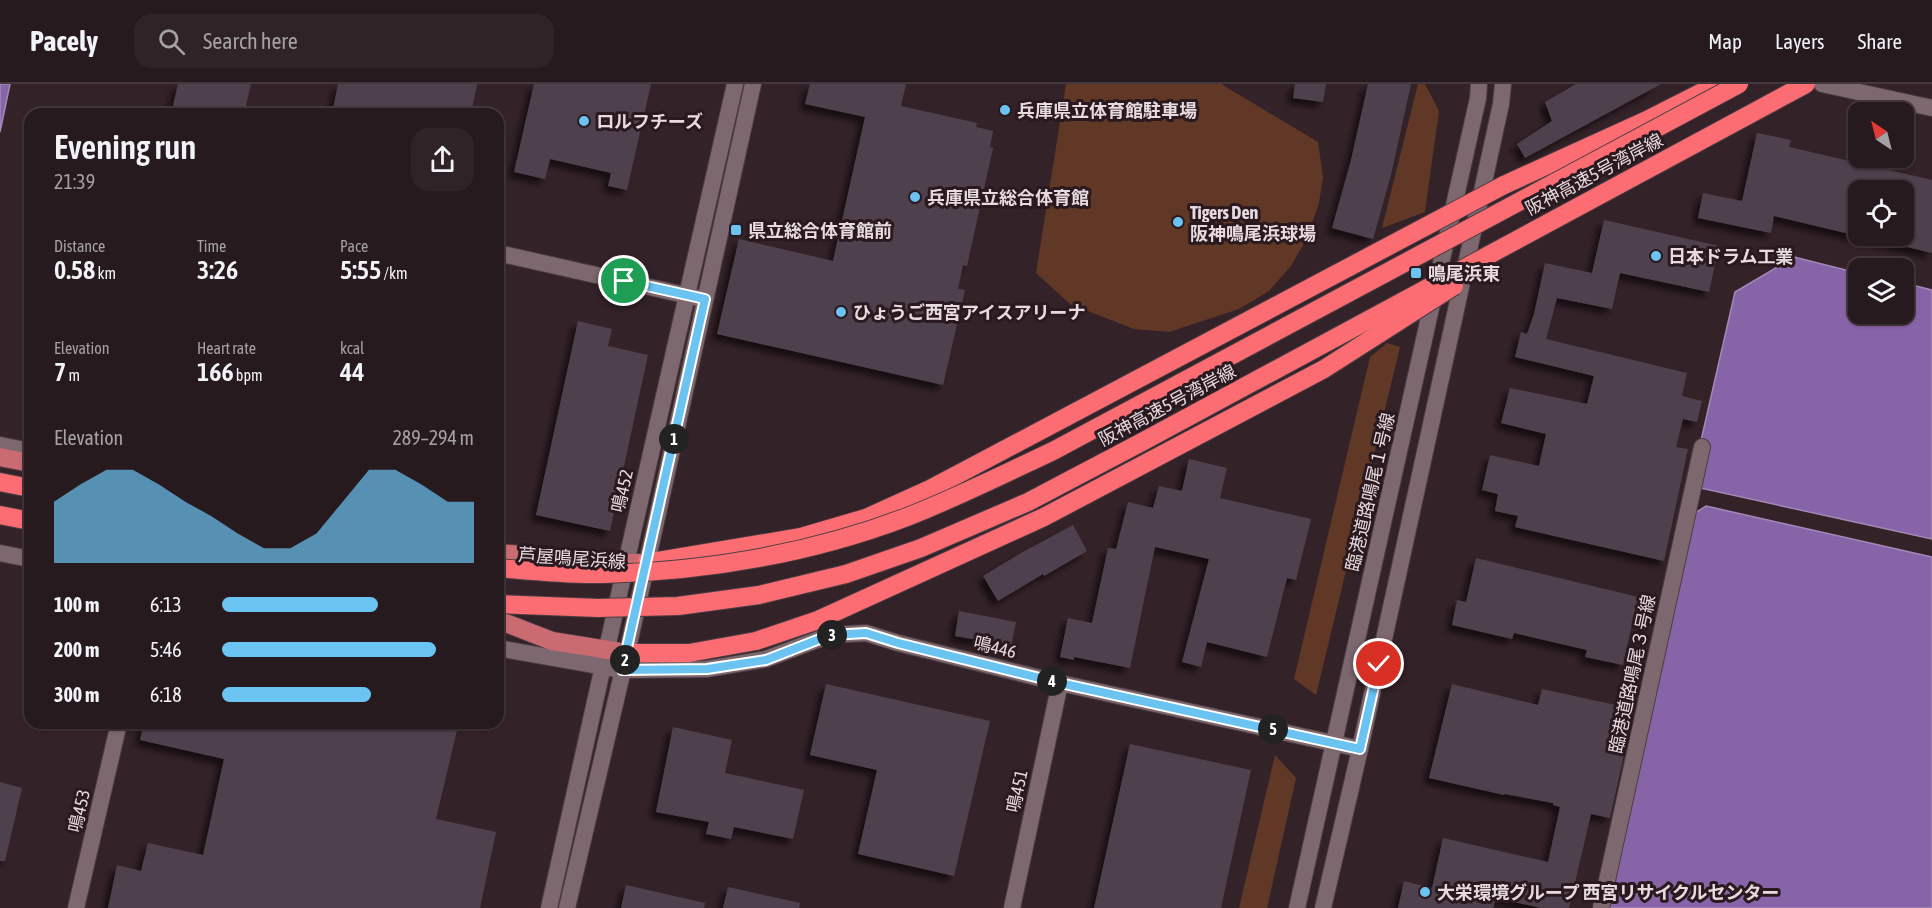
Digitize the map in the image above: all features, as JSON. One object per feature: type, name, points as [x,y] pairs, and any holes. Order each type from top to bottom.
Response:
[{"type":"highway","points":[[646,563],[801,537],[866,518],[930,489],[1504,185],[1647,120],[1718,84]]},
{"type":"highway","name":"阪神高速5号湾岸線","points":[[504,568],[601,574],[684,570],[758,559],[833,541],[905,517],[980,486],[1053,451],[1739,84]]},
{"type":"highway","name":"阪神高速5号湾岸線","points":[[504,604],[598,608],[678,606],[759,595],[846,574],[921,548],[1038,496],[1806,84]]},
{"type":"highway","points":[[627,652],[690,653],[756,641],[818,620],[1044,517],[1324,369],[1569,212]]},
{"type":"highway","points":[[0,482],[24,487]]},
{"type":"highway","points":[[0,515],[24,519]]},
{"type":"main road","points":[[0,457],[24,462]]},
{"type":"main road","name":"芦屋鳴尾浜線","points":[[504,553],[646,563]]},
{"type":"main road","points":[[504,622],[604,658],[627,652]]},
{"type":"street","name":"鳴452","points":[[549,908],[735,84]]},
{"type":"street","points":[[567,908],[627,652],[753,84]]},
{"type":"street","name":"臨港道路鳴尾１号線","points":[[1297,908],[1478,98],[1479,84]]},
{"type":"street","points":[[1323,908],[1501,104],[1503,84]]},
{"type":"street","points":[[1821,84],[1932,108]]},
{"type":"street","points":[[504,254],[705,299]]},
{"type":"street","points":[[0,445],[24,450]]},
{"type":"street","name":"臨港道路鳴尾３号線","points":[[1601,908],[1702,447]]},
{"type":"street","points":[[0,553],[24,559]]},
{"type":"street","name":"鳴446","points":[[504,649],[604,658],[622,670],[707,669],[766,660],[830,635],[866,633],[1060,683],[1360,749]]},
{"type":"street","name":"鳴451","points":[[1012,908],[1060,683]]},
{"type":"street","name":"鳴453","points":[[76,908],[118,729]]},
{"type":"shaded area","points":[[0,84],[10,84],[0,132]]},
{"type":"shaded area","name":"Tigers Den 阪神鳴尾浜球場","points":[[1066,84],[1221,84],[1318,142],[1323,177],[1319,203],[1306,240],[1291,266],[1269,291],[1239,309],[1169,332],[1134,329],[1070,304],[1036,273]]},
{"type":"shaded area","points":[[1418,84],[1425,84],[1439,111],[1425,212],[1382,228]]},
{"type":"shaded area","points":[[1794,257],[1848,270],[1848,324],[1914,324],[1914,286],[1932,290],[1932,539],[1700,488],[1697,458],[1735,292]]},
{"type":"shaded area","points":[[1387,343],[1400,347],[1316,695],[1294,679],[1370,357]]},
{"type":"shaded area","points":[[1706,506],[1932,557],[1932,908],[1606,908],[1695,513]]},
{"type":"shaded area","points":[[1275,755],[1296,778],[1267,908],[1239,908]]},
{"type":"building","points":[[178,84],[251,84],[245,108],[172,108]]},
{"type":"building","points":[[338,84],[477,84],[472,108],[333,108]]},
{"type":"building","name":"ロルフチーズ","points":[[534,84],[651,84],[627,190],[608,186],[611,173],[550,159],[545,179],[514,172]]},
{"type":"building","points":[[810,84],[906,84],[901,106],[977,123],[976,127],[993,131],[990,147],[993,148],[967,266],[963,265],[958,289],[965,290],[943,385],[717,334],[739,239],[833,261],[865,117],[805,104]]},
{"type":"building","points":[[1295,84],[1326,84],[1323,102],[1293,98]]},
{"type":"building","points":[[1368,84],[1411,84],[1391,175],[1373,239],[1332,228],[1351,160]]},
{"type":"building","points":[[1576,84],[1661,84],[1525,158],[1517,144],[1552,121],[1545,102]]},
{"type":"building","points":[[1757,133],[1791,140],[1789,147],[1848,161],[1848,168],[1880,168],[1932,180],[1932,253],[1903,246],[1914,246],[1914,180],[1848,180],[1848,234],[1774,216],[1771,233],[1698,218],[1703,193],[1742,201]]},
{"type":"building","points":[[1604,220],[1719,246],[1709,292],[1620,273],[1612,309],[1557,298],[1546,339],[1687,373],[1682,396],[1702,401],[1697,422],[1683,419],[1676,447],[1688,449],[1664,561],[1515,527],[1518,516],[1495,511],[1498,494],[1482,490],[1490,455],[1539,466],[1546,434],[1501,423],[1510,388],[1587,404],[1594,376],[1515,357],[1521,332],[1527,334],[1534,314],[1545,263],[1592,273]]},
{"type":"building","points":[[578,321],[612,329],[608,346],[648,355],[610,531],[536,515]]},
{"type":"building","points":[[1189,459],[1227,468],[1220,498],[1311,519],[1296,580],[1287,578],[1267,657],[1207,642],[1201,667],[1182,662],[1209,559],[1155,547],[1130,668],[1074,657],[1074,660],[1060,657],[1068,618],[1092,623],[1108,548],[1116,549],[1128,502],[1153,508],[1159,486],[1182,491]]},
{"type":"building","points":[[1073,525],[1087,551],[998,601],[983,576]]},
{"type":"building","points":[[1476,558],[1638,597],[1623,665],[1585,657],[1587,650],[1514,633],[1512,639],[1452,625],[1457,600],[1466,602]]},
{"type":"building","points":[[959,611],[1016,622],[1011,646],[955,636]]},
{"type":"building","points":[[826,684],[990,721],[954,876],[858,854],[877,770],[810,755]]},
{"type":"building","points":[[1452,684],[1538,705],[1542,689],[1634,709],[1610,818],[1591,814],[1569,908],[1541,908],[1496,898],[1493,908],[1398,908],[1404,881],[1432,888],[1443,838],[1548,862],[1560,807],[1553,803],[1504,795],[1429,778]]},
{"type":"building","points":[[673,727],[732,740],[725,773],[804,790],[793,839],[734,827],[731,839],[706,834],[709,822],[656,812]]},
{"type":"building","points":[[143,729],[457,729],[436,819],[496,832],[480,908],[108,908],[117,865],[141,871],[148,843],[203,855],[224,759],[140,740]]},
{"type":"building","points":[[1130,744],[1251,770],[1221,908],[1094,908]]},
{"type":"building","points":[[0,782],[22,788],[5,861],[0,861]]},
{"type":"building","points":[[626,885],[705,903],[704,908],[621,908]]},
{"type":"building","points":[[728,887],[800,903],[799,908],[723,908]]},
{"type":"place","name":"兵庫県立体育館駐車場","points":[[1005,110]]},
{"type":"place","name":"ロルフチーズ","points":[[584,121]]},
{"type":"place","name":"兵庫県立総合体育館","points":[[915,197]]},
{"type":"place","name":"Tigers Den 阪神鳴尾浜球場","points":[[1178,222]]},
{"type":"place","name":"県立総合体育館前","points":[[736,230]]},
{"type":"place","name":"日本ドラム工業","points":[[1656,256]]},
{"type":"place","name":"鳴尾浜東","points":[[1416,273]]},
{"type":"place","name":"ひょうご西宮アイスアリーナ","points":[[841,312]]},
{"type":"place","name":"大栄環境グループ 西宮リサイクルセンター","points":[[1425,892]]},
{"type":"route","points":[[624,281],[705,299],[622,670],[707,669],[766,660],[830,635],[866,633],[1060,683],[1360,749],[1379,664]]}]
